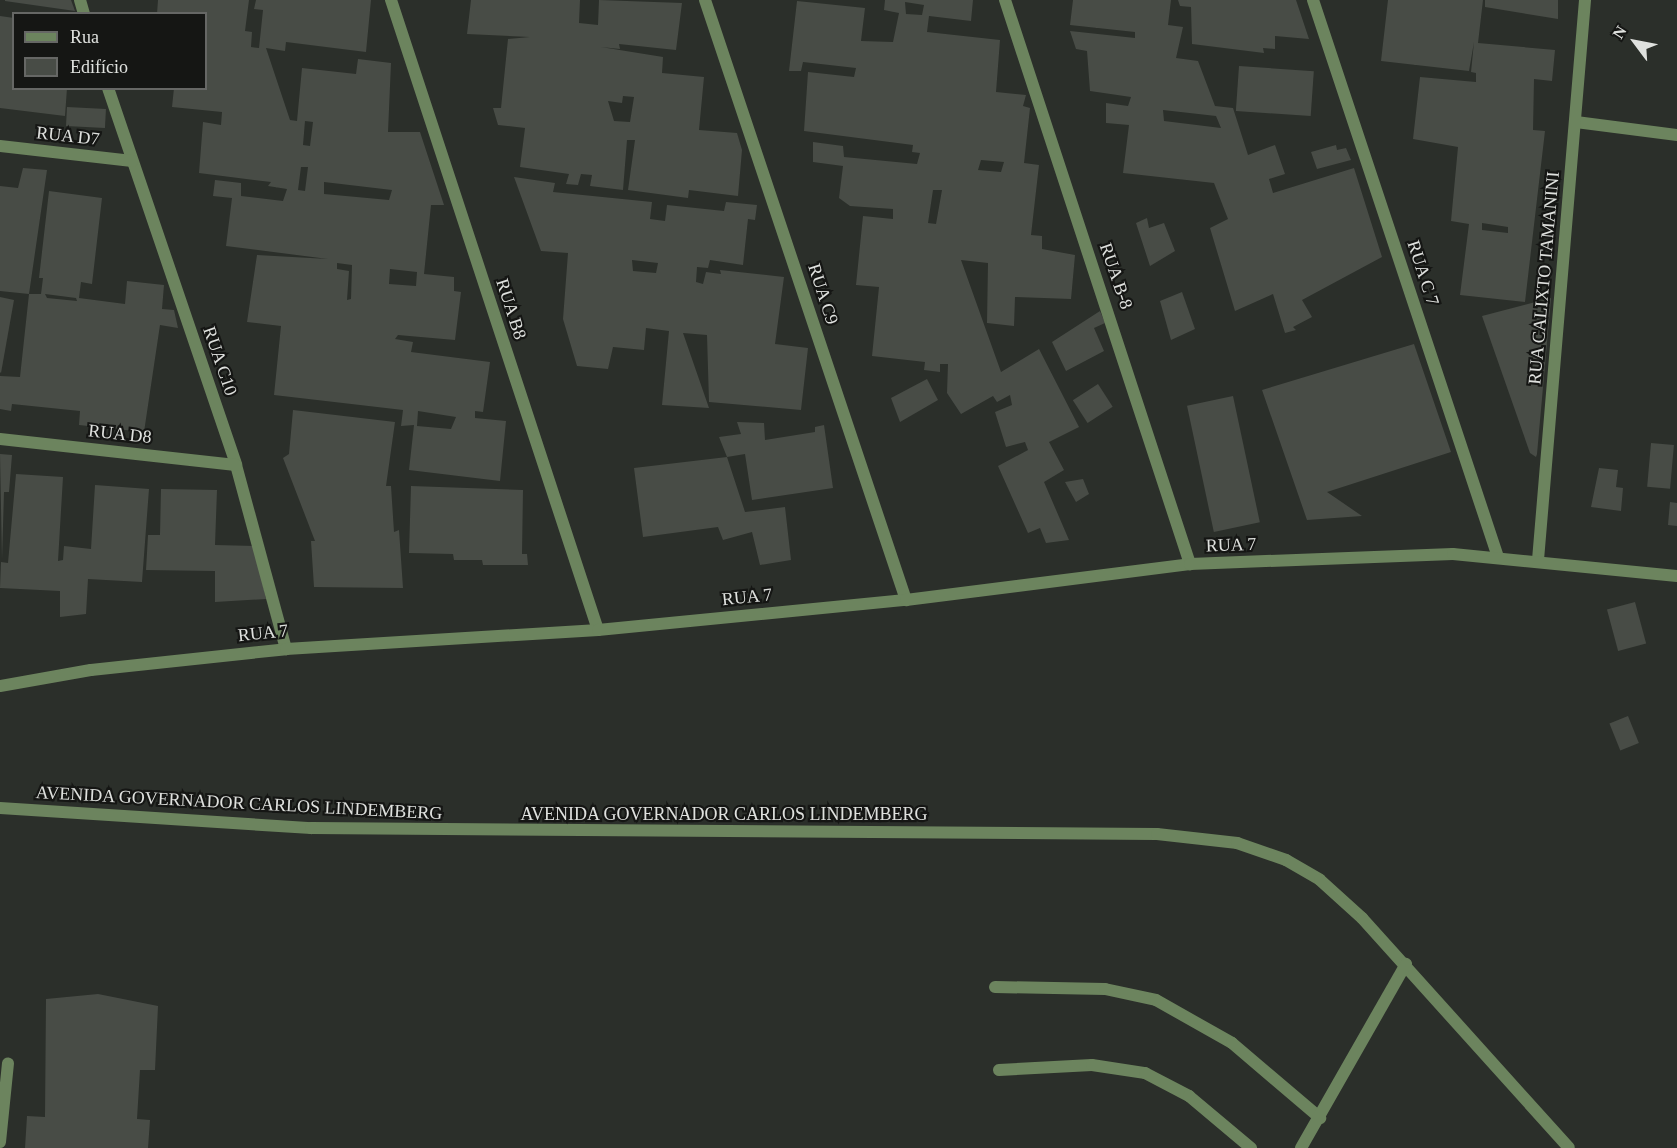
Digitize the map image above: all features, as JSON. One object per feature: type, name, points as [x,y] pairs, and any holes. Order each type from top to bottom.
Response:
[{"type":"street","name":"RUA B8","points":[[391,0],[598,630]]},
{"type":"street","name":"RUA C9","points":[[705,0],[906,600]]},
{"type":"street","name":"RUA B-8","points":[[1005,0],[1190,564]]},
{"type":"street","name":"RUA C 7","points":[[1313,0],[1498,557]]},
{"type":"street","name":"RUA CALIXTO TAMANINI","points":[[1538,560],[1585,0]]},
{"type":"street","name":"RUA C10","points":[[109,90],[236,465],[286,649]]},
{"type":"street","points":[[1576,122],[1677,135]]},
{"type":"street","name":"RUA D7","points":[[0,146],[132,161]]},
{"type":"street","name":"RUA D8","points":[[0,439],[236,465]]},
{"type":"street","name":"RUA 7","points":[[0,686],[92,670],[286,649],[598,630],[906,600],[1190,564],[1453,554],[1538,560],[1677,576]]},
{"type":"street","name":"AVENIDA GOVERNADOR CARLOS LINDEMBERG","points":[[0,808],[311,828],[1157,834],[1237,843],[1286,860],[1320,880],[1406,963],[1569,1148]]},
{"type":"street","points":[[1302,1148],[1406,963]]},
{"type":"street","points":[[995,987],[1105,989],[1156,1000],[1232,1043],[1320,1118]]},
{"type":"street","points":[[0,1142],[8,1063]]},
{"type":"street","points":[[999,1070],[1092,1065],[1145,1073],[1189,1096],[1251,1148]]},
{"type":"building","points":[[71,0],[75,11],[5,1]]},
{"type":"building","points":[[158,0],[249,0],[245,31],[252,32],[251,47],[259,48],[263,10],[254,9],[256,0],[371,0],[366,52],[286,42],[285,51],[266,48],[290,120],[297,121],[302,68],[356,74],[358,59],[391,63],[388,132],[420,132],[444,205],[431,205],[424,274],[454,277],[454,291],[461,292],[455,340],[398,335],[395,339],[413,342],[411,352],[490,362],[483,412],[475,411],[475,418],[506,421],[500,481],[409,470],[414,425],[401,426],[403,410],[274,395],[281,326],[247,322],[257,255],[328,259],[226,246],[232,198],[213,196],[215,180],[241,183],[241,196],[283,201],[287,189],[268,186],[271,182],[199,173],[203,122],[221,125],[222,112],[172,107],[174,90],[207,90],[207,12],[157,12]],"holes":[[[305,121],[313,122],[310,146],[303,145]],[[301,167],[308,167],[305,191],[298,190]],[[324,182],[392,190],[389,200],[324,194]],[[337,263],[352,265],[351,299],[347,300],[349,271],[337,269]],[[390,269],[417,272],[416,286],[389,284]],[[418,411],[456,417],[451,429],[417,426]]]},
{"type":"building","points":[[471,0],[580,0],[579,23],[598,25],[599,0],[682,3],[676,50],[619,44],[620,49],[601,47],[663,57],[662,73],[704,77],[699,130],[737,133],[742,150],[738,196],[689,190],[688,198],[628,190],[635,140],[627,140],[623,190],[590,186],[592,175],[581,174],[578,185],[566,184],[569,174],[520,167],[525,128],[498,125],[493,108],[501,108],[508,39],[530,37],[467,34]],"holes":[[[623,96],[634,97],[630,122],[614,121],[608,101],[622,103]]]},
{"type":"building","points":[[885,0],[973,0],[971,21],[929,16],[927,32],[1000,40],[996,92],[1026,95],[1023,106],[1030,108],[1024,163],[1039,165],[1031,235],[1042,236],[1042,249],[1075,255],[1071,299],[1015,297],[1014,326],[987,323],[988,263],[961,260],[1001,372],[1039,349],[1079,427],[1049,442],[1064,470],[1044,482],[1069,540],[1046,543],[1040,528],[1028,533],[998,466],[1028,450],[1025,442],[1006,447],[995,412],[1012,405],[1010,395],[997,402],[993,396],[961,414],[947,393],[948,364],[940,364],[940,372],[924,370],[925,362],[872,356],[879,287],[856,285],[863,216],[893,219],[893,209],[850,206],[839,198],[843,166],[813,162],[813,142],[843,146],[844,157],[917,164],[920,153],[912,152],[913,145],[804,131],[808,72],[854,77],[856,68],[803,62],[801,71],[789,71],[797,1],[865,8],[861,41],[893,42],[899,13],[884,10]],"holes":[[[905,2],[924,5],[922,15],[906,14]],[[981,160],[1004,162],[1001,172],[978,170]],[[933,190],[942,190],[936,224],[928,223]]]},
{"type":"building","points":[[1073,0],[1171,0],[1168,25],[1183,27],[1176,58],[1198,61],[1215,106],[1233,108],[1248,155],[1275,145],[1285,174],[1269,179],[1273,193],[1354,168],[1382,257],[1302,300],[1312,317],[1293,327],[1296,330],[1285,333],[1273,294],[1235,311],[1210,228],[1228,219],[1214,183],[1123,173],[1129,125],[1106,123],[1106,103],[1128,106],[1131,97],[1090,91],[1087,51],[1076,49],[1070,31],[1135,38],[1135,32],[1070,25]],"holes":[[[1163,110],[1216,116],[1221,128],[1164,121]]]},
{"type":"building","points":[[1178,0],[1296,0],[1309,39],[1275,36],[1275,49],[1263,48],[1264,53],[1192,44],[1191,7],[1180,6]]},
{"type":"building","points":[[1388,0],[1483,0],[1478,43],[1555,50],[1552,81],[1534,79],[1533,130],[1545,131],[1525,302],[1460,295],[1469,224],[1451,221],[1458,147],[1413,139],[1420,77],[1476,82],[1476,73],[1471,72],[1474,42],[1469,71],[1381,61]],"holes":[[[1482,223],[1508,227],[1508,233],[1482,230]]]},
{"type":"building","points":[[1485,0],[1558,0],[1558,19],[1485,7]]},
{"type":"building","points":[[0,16],[12,18],[12,90],[67,90],[65,116],[0,108]]},
{"type":"building","points":[[1239,66],[1314,71],[1311,116],[1236,111]]},
{"type":"building","points":[[67,107],[106,109],[105,128],[66,126]]},
{"type":"building","points":[[1336,145],[1337,150],[1346,148],[1351,160],[1317,169],[1311,152]]},
{"type":"building","points":[[23,168],[47,170],[29,294],[0,291],[0,186],[18,188]]},
{"type":"building","points":[[514,177],[555,183],[553,192],[652,202],[650,219],[665,221],[667,205],[724,211],[726,202],[757,205],[755,220],[748,219],[743,265],[710,260],[708,268],[697,267],[696,282],[703,284],[706,272],[721,274],[720,270],[784,277],[775,344],[808,348],[801,410],[709,402],[707,335],[683,333],[709,408],[662,405],[669,331],[646,328],[644,350],[613,347],[608,369],[577,366],[563,319],[568,253],[541,251]],"holes":[[[632,260],[658,263],[656,273],[633,271]]]},
{"type":"building","points":[[49,191],[102,198],[92,284],[81,282],[79,298],[125,304],[127,281],[164,285],[162,309],[174,310],[178,328],[160,325],[144,432],[79,425],[80,411],[12,404],[11,411],[0,409],[0,376],[20,377],[29,294],[41,294],[43,278],[39,278]],"holes":[[[45,294],[76,298],[77,301],[47,298]]]},
{"type":"building","points":[[1147,218],[1149,228],[1164,223],[1175,251],[1150,266],[1136,223]]},
{"type":"building","points":[[1182,292],[1195,329],[1171,340],[1160,301]]},
{"type":"building","points":[[0,297],[14,300],[1,373],[0,372]]},
{"type":"building","points":[[1551,298],[1536,457],[1530,453],[1482,316]]},
{"type":"building","points":[[1100,311],[1105,323],[1094,328],[1104,351],[1066,371],[1052,342]]},
{"type":"building","points":[[1414,344],[1451,452],[1327,492],[1362,516],[1307,520],[1262,390]]},
{"type":"building","points":[[927,379],[938,400],[900,422],[891,398]]},
{"type":"building","points":[[1098,384],[1113,407],[1088,423],[1073,400]]},
{"type":"building","points":[[1233,396],[1260,522],[1214,532],[1187,406]]},
{"type":"building","points":[[293,410],[395,422],[386,486],[391,486],[394,532],[399,530],[403,588],[314,587],[311,541],[315,541],[283,458],[289,454]]},
{"type":"building","points":[[737,422],[764,423],[765,440],[815,432],[815,427],[824,425],[833,488],[752,500],[745,454],[727,457],[719,437],[741,434]]},
{"type":"building","points":[[1651,443],[1674,445],[1670,489],[1647,487]]},
{"type":"building","points":[[0,454],[12,455],[9,492],[4,492],[2,560]]},
{"type":"building","points":[[727,457],[745,512],[785,507],[791,560],[760,565],[752,532],[723,540],[718,527],[643,537],[634,468]]},
{"type":"building","points":[[1599,468],[1618,470],[1616,487],[1623,488],[1621,511],[1591,507]]},
{"type":"building","points":[[16,474],[63,477],[58,561],[63,560],[64,546],[91,549],[95,485],[149,489],[142,582],[88,579],[86,614],[60,617],[60,591],[0,588],[1,562],[8,563]]},
{"type":"building","points":[[1083,479],[1089,494],[1076,502],[1065,482]]},
{"type":"building","points":[[411,486],[523,490],[522,554],[527,554],[528,565],[483,565],[482,560],[454,560],[453,554],[409,553]]},
{"type":"building","points":[[161,489],[217,490],[215,545],[255,546],[266,599],[215,602],[215,571],[146,570],[148,535],[160,535]]},
{"type":"building","points":[[1670,502],[1677,503],[1677,526],[1668,525]]},
{"type":"building","points":[[1635,602],[1646,644],[1618,651],[1607,610]]},
{"type":"building","points":[[1628,716],[1639,743],[1620,750],[1609,723]]},
{"type":"building","points":[[98,994],[158,1006],[155,1070],[140,1070],[137,1119],[150,1120],[148,1148],[25,1148],[27,1116],[45,1117],[46,999]]}]
